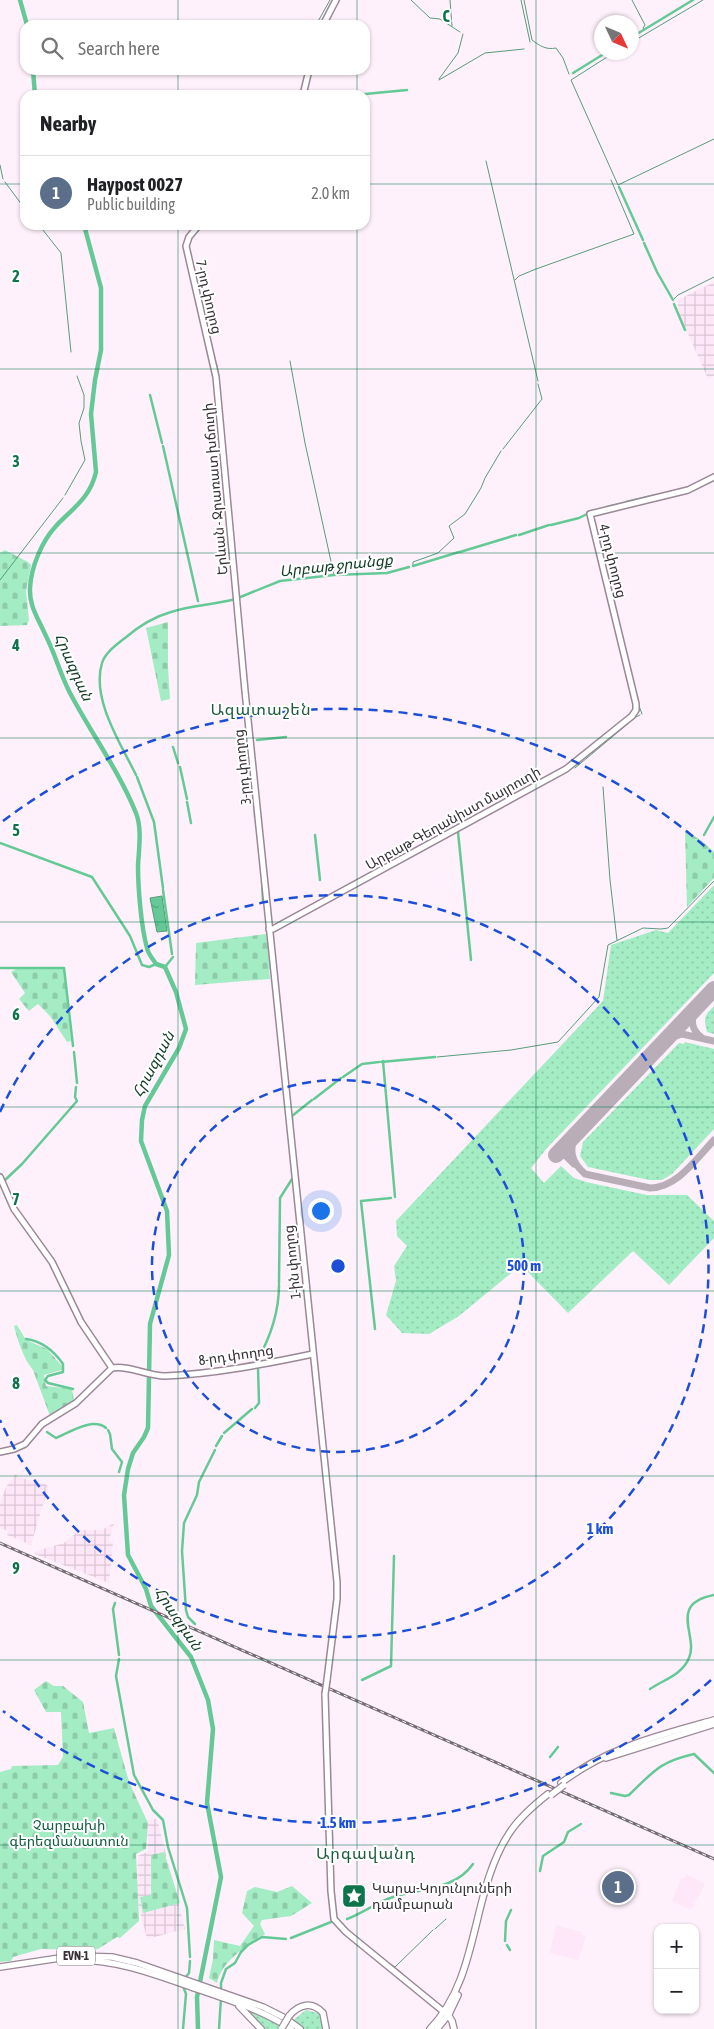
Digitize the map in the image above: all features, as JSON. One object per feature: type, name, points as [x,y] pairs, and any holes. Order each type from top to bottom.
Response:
[{"type":"highway","points":[[430,2029],[446,2013],[458,1986],[492,1864],[511,1831],[526,1813],[590,1763],[616,1750],[714,1720]]},
{"type":"highway","points":[[563,1784],[604,1759],[714,1724]]},
{"type":"highway","points":[[437,2029],[467,1970],[497,1865],[507,1843],[528,1815],[549,1794]]},
{"type":"highway","name":"EVN-1","points":[[0,1969],[64,1957],[90,1955],[136,1965],[274,2012],[300,2029]]},
{"type":"highway","name":"EVN-1","points":[[225,1996],[236,2003],[272,2017],[291,2029]]},
{"type":"highway","points":[[236,2003],[261,2029]]},
{"type":"highway","points":[[282,2029],[295,2010],[302,2005],[313,2005],[323,2013],[325,2029]]},
{"type":"highway","points":[[446,2013],[454,2029]]},
{"type":"main road","points":[[326,20],[336,0]]},
{"type":"main road","points":[[305,90],[308,75]]},
{"type":"main road","name":"7-րդ փողոց","points":[[195,230],[189,237],[186,246],[216,377]]},
{"type":"main road","name":"Երևան - Ջրառատ խճուղի","points":[[216,377],[236,598]]},
{"type":"main road","name":"4-րդ փողոց","points":[[636,710],[590,514],[688,490],[714,477]]},
{"type":"main road","name":"3-րդ փողոց","points":[[236,598],[270,931]]},
{"type":"main road","name":"Արբաթ-Գեղանիստ մայրուղի","points":[[270,931],[566,769],[632,716],[636,710]]},
{"type":"main road","name":"1-ին փողոց","points":[[270,931],[337,1588],[326,1694],[334,1919],[446,2013]]},
{"type":"main road","points":[[0,1177],[14,1209],[52,1262],[81,1322],[112,1368],[76,1403],[40,1427],[25,1444],[0,1452]]},
{"type":"main road","name":"8-րդ փողոց","points":[[112,1368],[122,1368],[161,1376],[258,1364],[313,1354]]},
{"type":"shaded area","points":[[714,282],[714,376],[708,379],[678,311],[678,300]]},
{"type":"shaded area","points":[[16,1474],[18,1477],[47,1485],[48,1488],[31,1545],[7,1535],[8,1531],[0,1528],[0,1504],[6,1487]]},
{"type":"shaded area","points":[[114,1523],[109,1541],[113,1542],[109,1583],[35,1554],[36,1551],[64,1543],[80,1530],[102,1530]]},
{"type":"shaded area","points":[[157,1819],[185,1929],[147,1939],[137,1899],[138,1856],[147,1852],[148,1848],[147,1820]]},
{"type":"shaded area","points":[[687,1874],[705,1884],[691,1910],[672,1901],[681,1879],[685,1878]]},
{"type":"shaded area","points":[[556,1925],[581,1932],[581,1935],[586,1937],[578,1960],[550,1953]]},
{"type":"green space","points":[[5,550],[31,565],[26,591],[29,620],[27,625],[0,626],[0,553]]},
{"type":"green space","points":[[168,622],[170,699],[161,701],[146,628]]},
{"type":"green space","points":[[685,830],[702,841],[714,852],[714,878],[687,907]]},
{"type":"green space","points":[[714,885],[714,973],[547,1148],[531,1168],[544,1183],[561,1166],[574,1178],[586,1182],[647,1195],[687,1195],[714,1221],[714,1238],[669,1285],[633,1251],[568,1313],[521,1265],[459,1316],[429,1334],[402,1333],[386,1315],[396,1281],[394,1266],[407,1246],[397,1236],[396,1221],[603,1001],[611,945],[656,930],[668,933]]},
{"type":"green space","points":[[266,934],[272,969],[269,970],[270,979],[195,985],[196,943]]},
{"type":"green space","points":[[16,969],[64,969],[71,1041],[67,1042],[50,1016],[38,1004],[29,1011],[19,999],[25,993],[11,972]]},
{"type":"green space","points":[[714,1006],[714,1034],[707,1032],[705,1021],[706,1015]]},
{"type":"green space","points":[[685,1042],[714,1049],[714,1129],[672,1174],[662,1180],[649,1180],[588,1167],[580,1156],[583,1142],[679,1043],[684,1044]]},
{"type":"green space","points":[[17,1325],[26,1340],[47,1349],[62,1366],[62,1370],[44,1375],[46,1386],[72,1389],[74,1401],[50,1416],[33,1370],[26,1360],[19,1343],[14,1326]]},
{"type":"green space","name":"Չարբախի գերեզմանատուն","points":[[46,1681],[54,1686],[63,1686],[83,1702],[89,1733],[114,1728],[129,1782],[148,1823],[146,1849],[136,1854],[139,1921],[120,1938],[117,1937],[98,1949],[41,1949],[13,1957],[11,1961],[0,1962],[0,1772],[11,1769],[12,1766],[58,1765],[63,1757],[61,1712],[46,1712],[34,1690]]},
{"type":"green space","points":[[164,1852],[180,1903],[143,1913],[140,1897],[151,1895],[151,1855]]},
{"type":"green space","points":[[292,1886],[312,1903],[291,1916],[262,1920],[260,1924],[265,1934],[230,1960],[224,1967],[217,1983],[209,1978],[214,1940],[240,1946],[254,1926],[242,1913],[247,1891],[255,1887],[277,1892]]},
{"type":"green space","points":[[245,2008],[273,2020],[281,2026],[279,2029],[263,2029]]},
{"type":"green space","points":[[306,2010],[318,2013],[321,2016],[323,2029],[303,2029],[292,2021]]},
{"type":"water","points":[[162,896],[167,931],[157,932],[150,898]]},
{"type":"waterway","name":"Հրազդան","points":[[20,0],[26,20]]},
{"type":"waterway","points":[[319,20],[330,0]]},
{"type":"waterway","points":[[411,0],[430,18],[440,19],[460,32]]},
{"type":"waterway","points":[[450,0],[452,26]]},
{"type":"waterway","points":[[521,0],[530,42]]},
{"type":"waterway","points":[[524,0],[532,40],[543,47],[556,48],[563,58],[569,74]]},
{"type":"waterway","points":[[632,0],[645,25],[644,30]]},
{"type":"waterway","points":[[639,33],[693,0]]},
{"type":"waterway","points":[[639,38],[703,0]]},
{"type":"waterway","points":[[439,79],[458,53],[463,34]]},
{"type":"waterway","points":[[439,80],[485,53],[524,49]]},
{"type":"waterway","points":[[573,73],[594,60]]},
{"type":"waterway","points":[[602,60],[571,80],[618,185],[714,139]]},
{"type":"waterway","name":"Հրազդան","points":[[33,75],[35,90]]},
{"type":"waterway","points":[[370,94],[407,90]]},
{"type":"waterway","points":[[486,161],[538,381]]},
{"type":"waterway","points":[[0,165],[3,179]]},
{"type":"waterway","points":[[515,280],[519,276],[536,269],[634,234],[611,180]]},
{"type":"waterway","points":[[5,182],[20,202]]},
{"type":"waterway","points":[[619,187],[643,240]]},
{"type":"waterway","points":[[43,230],[61,253],[71,352]]},
{"type":"waterway","name":"Հրազդան","points":[[85,230],[101,288],[101,350],[91,414],[96,472],[90,489],[85,496],[56,526],[42,547],[35,563],[30,594],[34,612],[52,649],[66,686],[113,767],[136,813],[140,832],[139,896],[148,952],[156,964],[165,967],[176,992],[186,1029],[179,1048],[145,1106],[142,1120],[141,1141],[167,1211],[169,1255],[150,1324],[148,1428],[133,1453],[128,1469],[124,1495],[128,1555],[146,1589],[151,1606],[191,1657],[208,1700],[213,1729],[207,1803],[221,1877],[197,1997],[198,2029]]},
{"type":"waterway","points":[[644,243],[657,272],[673,300]]},
{"type":"waterway","points":[[673,300],[678,295],[714,277]]},
{"type":"waterway","points":[[674,304],[685,330]]},
{"type":"waterway","points":[[290,361],[305,443],[334,575]]},
{"type":"waterway","points":[[216,364],[218,375]]},
{"type":"waterway","points":[[65,495],[85,460],[79,423],[84,408],[84,395],[77,376]]},
{"type":"waterway","points":[[503,449],[542,399],[538,384]]},
{"type":"waterway","points":[[150,395],[162,443]]},
{"type":"waterway","points":[[163,446],[198,601]]},
{"type":"waterway","points":[[413,566],[413,562],[438,553],[454,538],[449,526],[465,514],[501,451]]},
{"type":"waterway","name":"Արբաթ ջրանցք","points":[[626,502],[656,495]]},
{"type":"waterway","points":[[0,580],[63,498]]},
{"type":"waterway","name":"Արբաթ ջրանցք","points":[[607,507],[624,503]]},
{"type":"waterway","name":"Արբաթ ջրանցք","points":[[551,525],[579,518],[589,513]]},
{"type":"waterway","name":"Արբաթ ջրանցք","points":[[519,535],[549,525]]},
{"type":"waterway","name":"Արբաթ ջրանցք","points":[[460,552],[516,535]]},
{"type":"waterway","name":"Արբաթ ջրանցք","points":[[413,566],[459,552]]},
{"type":"waterway","name":"Արբաթ ջրանցք","points":[[238,598],[280,581],[334,575],[387,573],[409,567]]},
{"type":"waterway","name":"Արբաթ ջրանցք","points":[[136,775],[109,721],[104,706],[100,677],[103,659],[111,649],[130,634],[158,616],[187,608],[235,599]]},
{"type":"waterway","points":[[638,703],[642,714]]},
{"type":"waterway","points":[[575,768],[640,715]]},
{"type":"waterway","points":[[257,740],[286,737]]},
{"type":"waterway","points":[[173,747],[178,763]]},
{"type":"waterway","points":[[180,767],[187,799]]},
{"type":"waterway","name":"Արբաթ ջրանցք","points":[[137,777],[154,822],[163,888]]},
{"type":"waterway","points":[[603,787],[610,880],[617,940]]},
{"type":"waterway","points":[[187,802],[191,823]]},
{"type":"waterway","points":[[255,809],[255,817]]},
{"type":"waterway","points":[[704,835],[714,817]]},
{"type":"waterway","points":[[458,832],[471,960]]},
{"type":"waterway","points":[[315,835],[320,880]]},
{"type":"waterway","points":[[0,843],[92,877],[130,936],[142,965],[149,967],[156,964]]},
{"type":"waterway","points":[[262,881],[263,901]]},
{"type":"waterway","points":[[437,1057],[511,1050],[558,1042],[599,997],[608,945],[643,928],[668,928],[714,881]]},
{"type":"waterway","name":"Արբաթ ջրանցք","points":[[163,890],[172,954]]},
{"type":"waterway","name":"Արբաթ ջրանցք","points":[[165,967],[173,957]]},
{"type":"waterway","points":[[0,968],[64,968],[73,1046]]},
{"type":"waterway","points":[[74,1052],[77,1083]]},
{"type":"waterway","points":[[381,1062],[435,1057]]},
{"type":"waterway","points":[[383,1061],[395,1197]]},
{"type":"waterway","points":[[343,1077],[362,1064],[379,1062]]},
{"type":"waterway","points":[[314,1099],[341,1078]]},
{"type":"waterway","points":[[5,1183],[4,1181],[22,1164],[77,1101],[75,1097],[76,1087]]},
{"type":"waterway","points":[[292,1126],[292,1116],[312,1100]]},
{"type":"waterway","points":[[279,1283],[280,1198],[292,1179]]},
{"type":"waterway","points":[[375,1329],[361,1201],[391,1198]]},
{"type":"waterway","points":[[257,1361],[273,1324],[279,1295],[279,1285]]},
{"type":"waterway","points":[[26,1339],[47,1347],[63,1364],[63,1372],[48,1376],[45,1380],[48,1383],[73,1389]]},
{"type":"waterway","points":[[255,1408],[259,1403],[258,1368]]},
{"type":"waterway","points":[[224,1433],[252,1409]]},
{"type":"waterway","points":[[47,1432],[56,1438],[88,1425],[95,1424],[106,1428]]},
{"type":"waterway","points":[[108,1430],[112,1449],[122,1462],[119,1472]]},
{"type":"waterway","points":[[216,1446],[222,1436]]},
{"type":"waterway","points":[[195,1624],[188,1617],[186,1610],[182,1551],[184,1523],[197,1495],[199,1482],[215,1450]]},
{"type":"waterway","points":[[362,1680],[391,1666],[394,1556]]},
{"type":"waterway","points":[[650,1689],[677,1673],[686,1664],[691,1649],[688,1613],[692,1606],[700,1599],[714,1595]]},
{"type":"waterway","points":[[115,1603],[113,1609],[119,1655]]},
{"type":"waterway","points":[[119,1659],[116,1676],[134,1775],[153,1810],[163,1820],[168,1847],[187,1908],[190,1957]]},
{"type":"waterway","points":[[550,1757],[558,1747]]},
{"type":"waterway","points":[[611,1793],[629,1795],[658,1768],[673,1760],[694,1754],[714,1773]]},
{"type":"waterway","points":[[540,1871],[543,1856],[564,1842],[568,1832],[581,1824]]},
{"type":"waterway","points":[[347,1919],[393,1897],[437,1887],[457,1879],[466,1873],[473,1864]]},
{"type":"waterway","points":[[505,1941],[506,1921],[511,1910]]},
{"type":"waterway","points":[[435,1929],[446,1919]]},
{"type":"waterway","points":[[291,1938],[331,1922]]},
{"type":"waterway","points":[[389,1963],[395,1967],[433,1930]]},
{"type":"waterway","points":[[221,1993],[221,1983],[226,1969],[235,1963],[241,1952],[248,1945],[262,1937],[286,1939]]},
{"type":"waterway","points":[[507,1945],[510,1950]]},
{"type":"waterway","points":[[184,1979],[189,1973],[190,1961]]},
{"type":"waterway","points":[[397,1969],[404,1975]]},
{"type":"waterway","points":[[183,1986],[186,1994],[183,2029]]},
{"type":"waterway","points":[[219,2029],[221,1998]]},
{"type":"taxiway","points":[[695,1009],[693,1024],[695,1031],[701,1037]]},
{"type":"taxiway","points":[[667,1039],[682,1034],[714,1041]]},
{"type":"taxiway","points":[[577,1133],[572,1144],[572,1155],[577,1165],[585,1174],[650,1188],[669,1183],[678,1177],[686,1171],[714,1140]]},
{"type":"taxiway","points":[[560,1150],[574,1164]]},
{"type":"runway","points":[[556,1155],[714,989]]},
{"type":"railway","points":[[0,1543],[714,1859]]},
{"type":"place","name":"Haypost 0027","points":[[618,1887]]},
{"type":"place","name":"Կարա-Կոյունլուների դամբարան","points":[[354,1896]]},
{"type":"district","name":"Ազատաշեն","points":[[261,709]]},
{"type":"district","name":"Արգավանդ","points":[[366,1853]]}]
